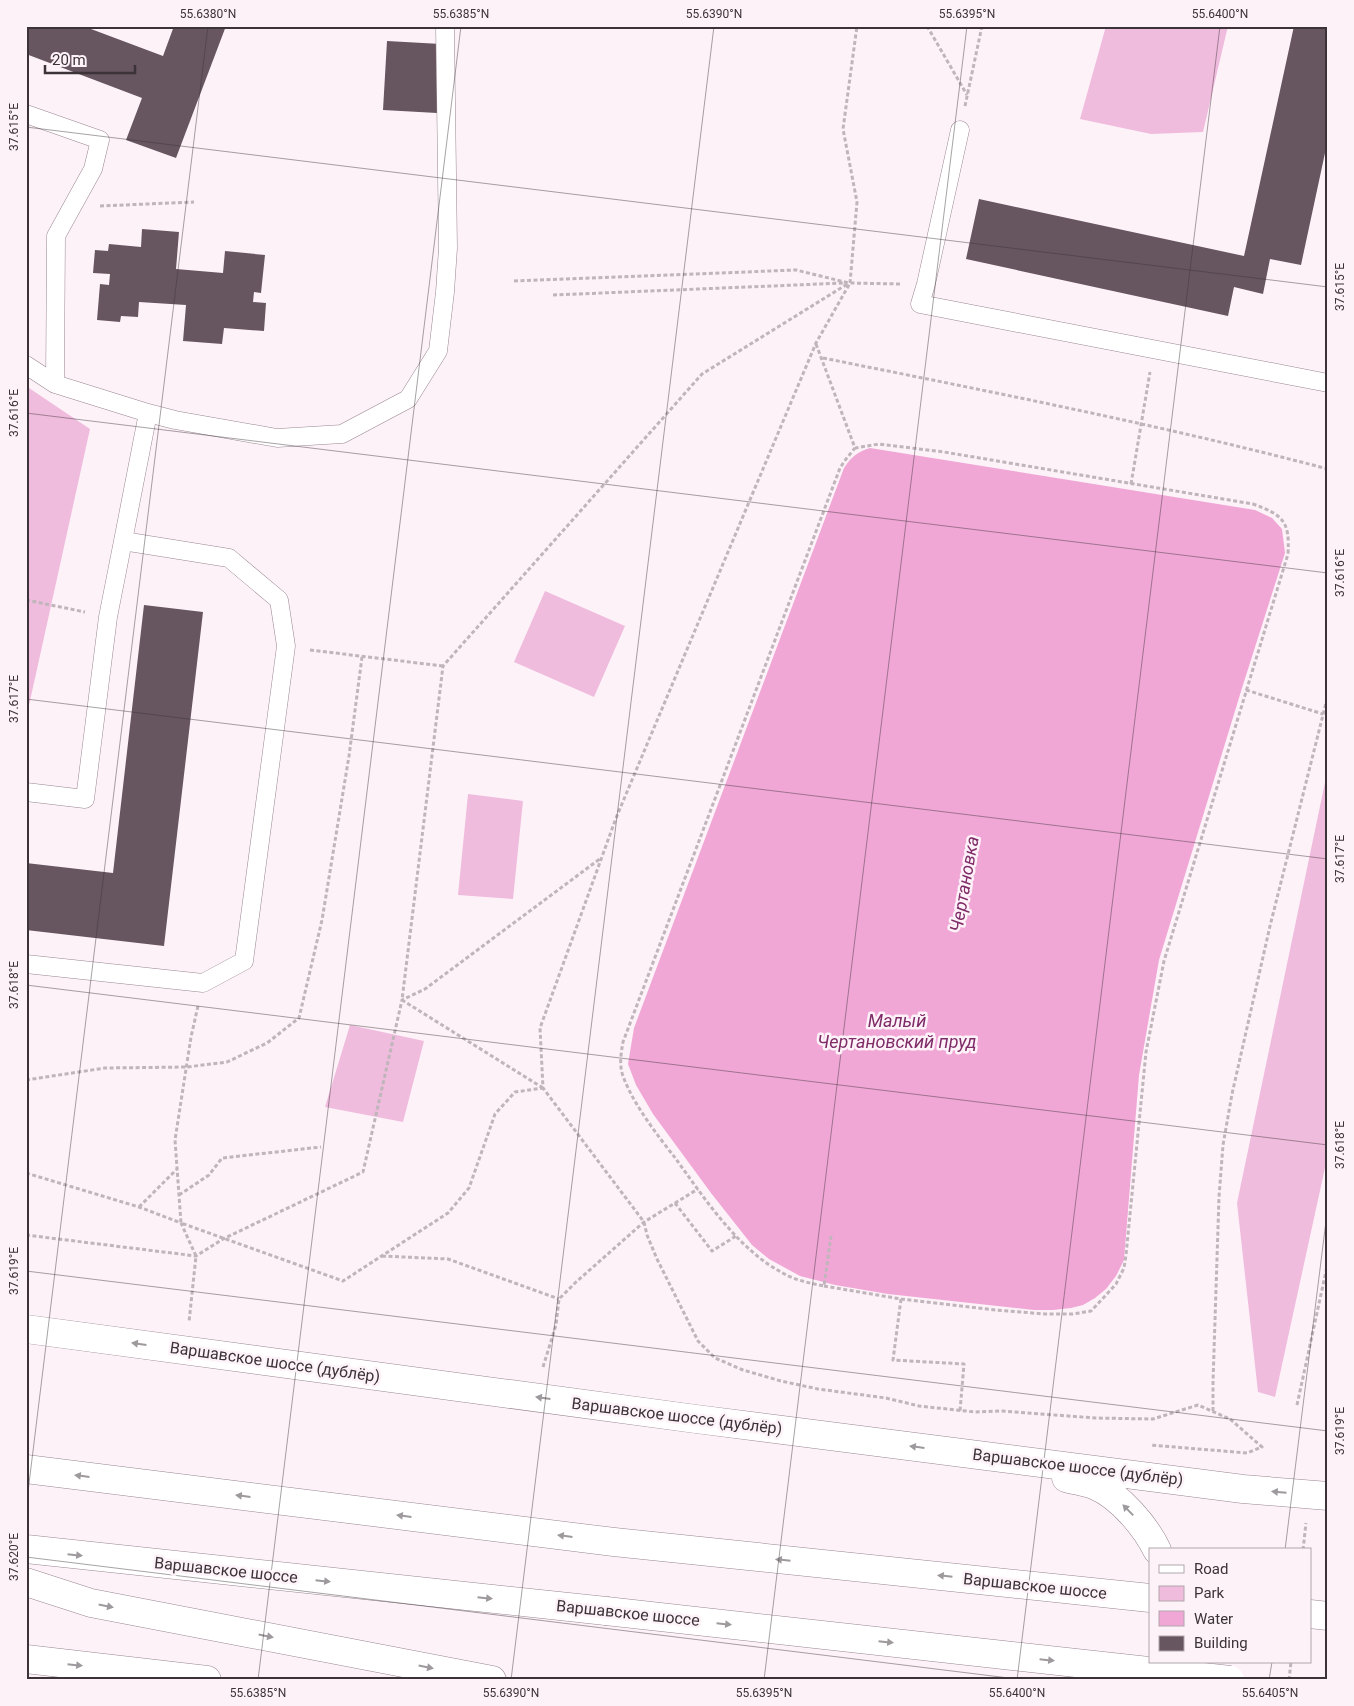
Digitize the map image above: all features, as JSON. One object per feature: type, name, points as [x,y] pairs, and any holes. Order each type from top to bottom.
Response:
[{"type":"main road","name":"Варшавское шоссе (дублёр)","points":[[26,1329],[696,1419],[1243,1489],[1328,1496]]},
{"type":"main road","points":[[26,1340],[83,1336]]},
{"type":"main road","points":[[966,1453],[1097,1486],[1121,1502],[1140,1523],[1156,1548]]},
{"type":"main road","name":"Варшавское шоссе","points":[[26,1469],[614,1542],[1149,1598]]},
{"type":"main road","name":"Варшавское шоссе","points":[[26,1549],[1230,1680]]},
{"type":"main road","points":[[26,1582],[91,1603],[492,1680]]},
{"type":"main road","points":[[1312,1614],[1328,1616]]},
{"type":"main road","points":[[26,1659],[207,1680]]},
{"type":"main road","points":[[1156,1680],[1162,1664]]},
{"type":"lane","points":[[26,365],[54,384],[148,413],[174,420],[278,438],[342,434],[408,400],[438,351],[445,292],[448,248],[445,26]]},
{"type":"lane","points":[[26,114],[100,140],[93,169],[56,236],[54,384]]},
{"type":"lane","points":[[960,130],[920,304],[1328,383]]},
{"type":"lane","points":[[26,792],[85,799],[108,617],[148,413]]},
{"type":"lane","points":[[26,964],[204,983],[244,961],[286,646],[279,600],[229,558],[123,541]]},
{"type":"path","points":[[543,1088],[540,1028],[602,856],[816,343],[850,283],[857,202],[843,129],[857,26]]},
{"type":"path","points":[[927,26],[967,95]]},
{"type":"path","points":[[960,130],[982,26]]},
{"type":"path","points":[[72,207],[194,202]]},
{"type":"path","points":[[514,281],[796,270],[850,283]]},
{"type":"path","points":[[26,1235],[196,1256],[223,1239],[363,1172],[402,1000],[443,666],[702,374],[850,283]]},
{"type":"path","points":[[554,295],[850,283],[926,284]]},
{"type":"path","points":[[816,343],[855,448]]},
{"type":"path","points":[[1131,484],[1154,349]]},
{"type":"path","points":[[822,358],[1024,398],[1328,469]]},
{"type":"path","points":[[879,444],[1034,466],[1131,484],[1253,504],[1272,511],[1285,522],[1289,538],[1288,554],[1164,961],[1146,1052],[1124,1268],[1116,1284],[1091,1310],[1073,1314],[1020,1312],[900,1299],[824,1286],[799,1280],[780,1272],[736,1236],[698,1189],[641,1111],[623,1076],[620,1059],[623,1042],[840,468],[855,448],[879,444]]},
{"type":"path","points":[[26,600],[108,617]]},
{"type":"path","points":[[286,646],[443,666]]},
{"type":"path","points":[[26,1080],[105,1068],[187,1067],[227,1062],[267,1043],[299,1018],[322,920],[349,756],[362,657]]},
{"type":"path","points":[[1246,690],[1323,714]]},
{"type":"path","points":[[1213,1411],[1212,1382],[1219,1197],[1223,1145],[1232,1094],[1268,936],[1328,695]]},
{"type":"path","points":[[402,1000],[425,989],[602,856]]},
{"type":"path","points":[[188,1326],[196,1256],[180,1223],[175,1140],[191,1037],[204,983]]},
{"type":"path","points":[[402,1000],[543,1088],[644,1222],[657,1259],[686,1320],[698,1341],[715,1358],[743,1370],[818,1390],[886,1398],[919,1406],[960,1411],[1002,1411],[1095,1418],[1153,1419],[1198,1405],[1230,1420],[1262,1447]]},
{"type":"path","points":[[26,1173],[139,1207],[343,1281],[448,1212],[469,1188],[495,1114],[515,1092],[543,1088]]},
{"type":"path","points":[[179,1196],[209,1175],[222,1158],[321,1147]]},
{"type":"path","points":[[139,1207],[177,1168]]},
{"type":"path","points":[[543,1367],[556,1325],[559,1299],[644,1222],[698,1189]]},
{"type":"path","points":[[675,1204],[712,1251],[736,1236]]},
{"type":"path","points":[[824,1286],[832,1236]]},
{"type":"path","points":[[381,1256],[448,1259],[559,1299]]},
{"type":"path","points":[[1297,1405],[1328,1262]]},
{"type":"path","points":[[900,1299],[893,1360],[964,1364],[960,1411]]},
{"type":"path","points":[[1289,1680],[1291,1664]]},
{"type":"green space","points":[[1106,26],[1228,26],[1203,132],[1151,134],[1080,119]]},
{"type":"green space","points":[[26,386],[90,429],[26,719]]},
{"type":"green space","points":[[545,591],[625,626],[594,697],[514,662]]},
{"type":"green space","points":[[1328,768],[1328,1154],[1275,1397],[1258,1392],[1237,1203]]},
{"type":"green space","points":[[468,794],[523,801],[513,899],[458,895]]},
{"type":"green space","points":[[350,1025],[424,1041],[403,1122],[325,1107]]},
{"type":"water","name":"Малый Чертановский пруд","points":[[870,448],[1255,510],[1272,518],[1282,529],[1285,553],[1159,960],[1139,1075],[1124,1260],[1116,1276],[1106,1289],[1083,1305],[1071,1308],[1034,1310],[888,1294],[835,1285],[800,1276],[769,1259],[752,1245],[653,1114],[636,1085],[628,1064],[634,1028],[844,468],[855,455]]},
{"type":"building","points":[[26,26],[83,26],[163,56],[174,26],[226,26],[176,158],[126,140],[142,98],[26,54]]},
{"type":"building","points":[[1294,26],[1328,26],[1328,139],[1301,265],[1270,259],[1263,294],[1234,287],[1228,316],[966,259],[979,199],[1244,256]]},
{"type":"building","points":[[387,41],[441,44],[437,113],[383,110]]},
{"type":"building","points":[[142,229],[179,232],[176,269],[223,273],[225,251],[265,255],[261,293],[254,292],[253,302],[266,303],[264,331],[224,328],[222,344],[183,341],[186,305],[139,302],[138,317],[121,316],[120,322],[97,320],[100,284],[109,285],[110,274],[93,273],[95,250],[108,251],[109,244],[141,247]]},
{"type":"building","points":[[144,605],[203,612],[164,946],[26,930],[26,863],[113,873]]},
{"type":"water label","name":"Чертановка","points":[[964,884]]}]
